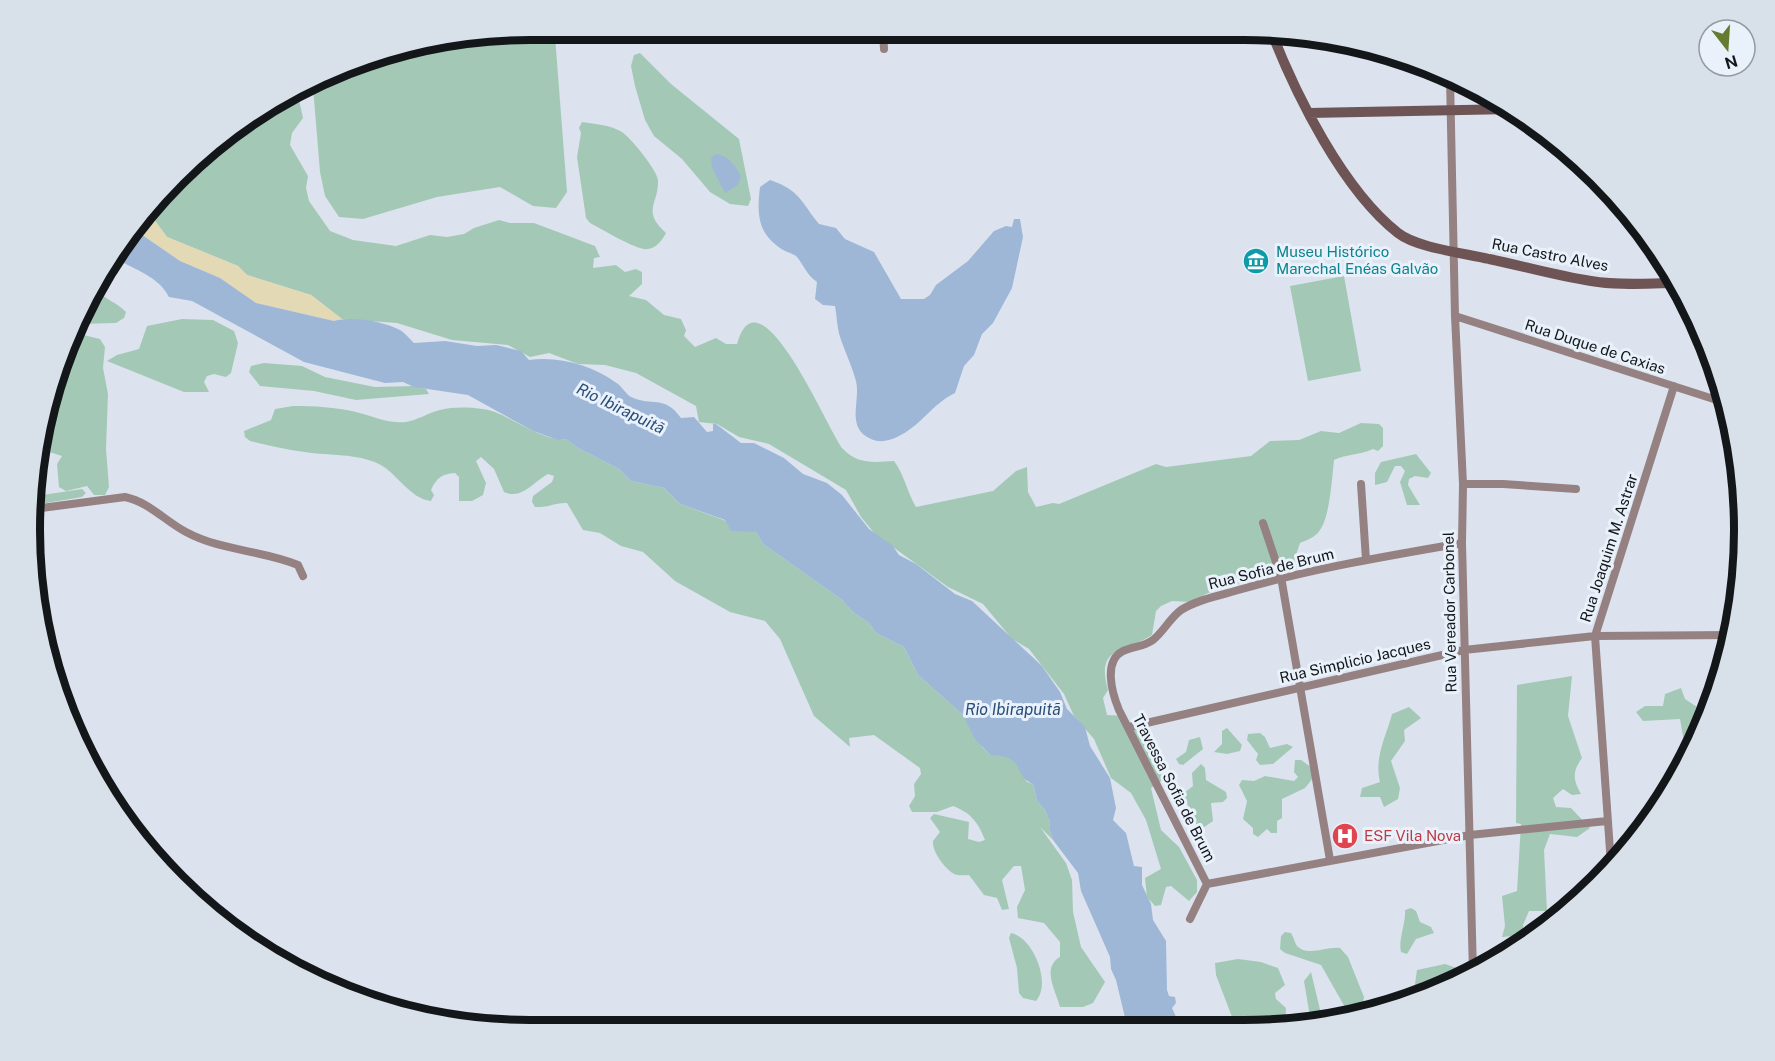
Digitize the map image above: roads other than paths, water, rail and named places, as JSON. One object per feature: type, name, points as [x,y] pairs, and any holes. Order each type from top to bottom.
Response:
[{"type":"street","points":[[884,40],[884,49]]},
{"type":"street","name":"Rua Castro Alves","points":[[1276,42],[1296,91],[1342,169],[1399,234],[1411,240],[1454,251],[1592,282],[1667,283]]},
{"type":"street","name":"Rua Vereador Carbonel","points":[[1450,86],[1455,316],[1463,484],[1464,650],[1473,964]]},
{"type":"street","points":[[1309,113],[1496,110]]},
{"type":"street","name":"Rua Duque de Caxias","points":[[1455,316],[1717,400]]},
{"type":"street","name":"Rua Joaquim M. Astrar","points":[[1611,856],[1595,636],[1674,386]]},
{"type":"street","points":[[1361,484],[1366,560]]},
{"type":"street","points":[[1463,484],[1576,489]]},
{"type":"street","points":[[41,507],[125,497],[137,500],[186,532],[224,547],[277,556],[298,565],[303,576]]},
{"type":"street","points":[[1263,523],[1281,577],[1330,860]]},
{"type":"street","name":"Rua Sofia de Brum","points":[[1112,667],[1115,658],[1124,651],[1146,645],[1164,631],[1179,612],[1195,603],[1281,577],[1462,543]]},
{"type":"street","name":"Rua Simplicio Jacques","points":[[1129,726],[1464,650],[1595,636],[1723,635]]},
{"type":"street","name":"Travessa Sofia de Brum","points":[[1112,667],[1116,702],[1207,884],[1190,919]]},
{"type":"street","points":[[1207,884],[1470,835],[1607,821]]},
{"type":"water","points":[[715,154],[727,158],[741,176],[738,185],[725,193],[712,168],[711,158]]},
{"type":"water","points":[[770,180],[794,193],[819,224],[836,228],[845,239],[874,252],[901,299],[924,299],[930,295],[936,285],[968,261],[994,231],[1006,226],[1012,227],[1014,219],[1020,219],[1023,237],[1012,288],[993,323],[982,334],[974,355],[964,366],[955,393],[897,437],[884,441],[874,440],[858,428],[856,381],[840,337],[835,306],[823,305],[815,299],[817,282],[797,257],[772,242],[760,221],[760,187]]},
{"type":"water","name":"Rio Ibirapuitã","points":[[141,234],[180,261],[220,278],[256,303],[334,321],[358,319],[376,322],[400,330],[414,343],[445,341],[477,346],[496,345],[521,351],[529,360],[552,359],[575,363],[608,377],[631,397],[663,403],[681,418],[694,417],[707,432],[713,431],[713,424],[716,424],[741,443],[754,443],[784,458],[803,474],[827,483],[842,495],[869,529],[892,545],[899,555],[916,564],[955,594],[972,601],[1042,666],[1060,692],[1067,709],[1085,727],[1090,746],[1110,778],[1116,808],[1113,820],[1126,833],[1134,866],[1142,867],[1142,885],[1151,904],[1153,920],[1166,941],[1167,990],[1169,996],[1175,997],[1176,1003],[1172,1008],[1178,1020],[1126,1020],[1111,969],[1110,957],[1081,891],[1078,873],[1053,840],[1049,828],[1050,822],[1045,810],[1037,801],[1033,784],[1022,776],[1015,762],[1002,756],[990,755],[975,739],[963,715],[918,675],[904,647],[876,633],[869,623],[854,613],[841,599],[763,544],[756,532],[731,531],[725,520],[680,504],[664,488],[631,481],[619,469],[578,448],[566,439],[558,440],[533,431],[468,395],[414,387],[403,382],[385,383],[304,362],[192,301],[169,297],[161,285],[123,262],[123,258]]},
{"type":"place","name":"Museu Histórico Marechal Enéas Galvão","points":[[1256,261]]},
{"type":"place","name":"ESF Vila Nova","points":[[1345,836]]}]
